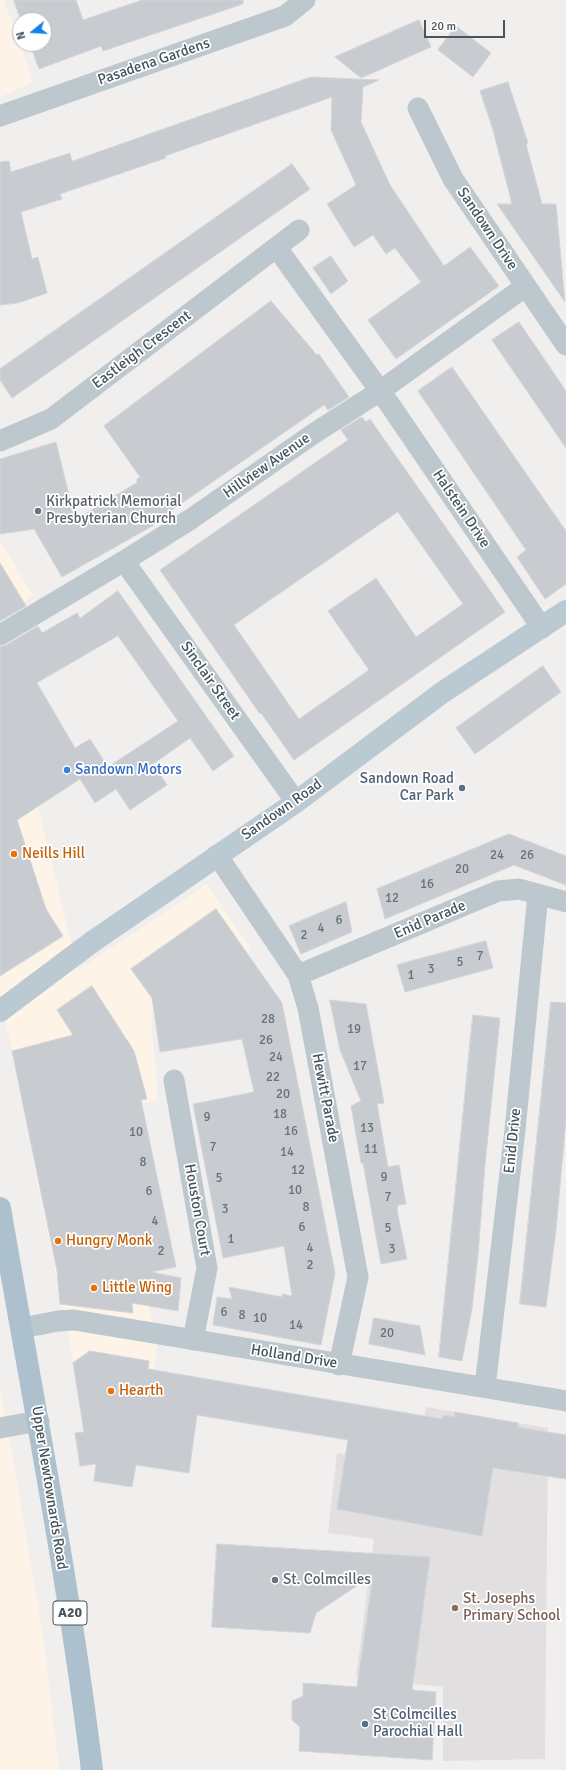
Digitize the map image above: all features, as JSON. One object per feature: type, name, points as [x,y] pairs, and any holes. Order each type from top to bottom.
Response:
[{"type":"main road","name":"Upper Newtownards Road","points":[[0,1208],[4,1249],[22,1328],[39,1421],[79,1669],[92,1770]]},
{"type":"street","name":"Pasadena Gardens","points":[[0,116],[285,16],[305,0]]},
{"type":"street","name":"Sandown Drive","points":[[418,108],[453,179],[566,345]]},
{"type":"street","name":"Eastleigh Crescent","points":[[0,440],[51,419],[299,230]]},
{"type":"street","points":[[277,248],[380,391]]},
{"type":"street","name":"Hillview Avenue","points":[[0,635],[124,561],[380,391],[526,286]]},
{"type":"street","name":"Halstein Drive","points":[[380,391],[542,628]]},
{"type":"street","name":"Sinclair Street","points":[[124,561],[296,802]]},
{"type":"street","name":"Sandown Road","points":[[0,1012],[92,942],[296,802],[443,692],[566,611]]},
{"type":"street","name":"Hewitt Parade","points":[[217,855],[298,975],[308,1008],[358,1277],[339,1365]]},
{"type":"street","name":"Enid Parade","points":[[298,975],[498,891],[519,889],[566,902]]},
{"type":"street","name":"Enid Drive","points":[[485,1387],[515,1130],[538,894]]},
{"type":"street","name":"Houston Court","points":[[174,1080],[207,1268],[193,1340]]},
{"type":"street","name":"Holland Drive","points":[[22,1328],[58,1321],[74,1320],[339,1365],[566,1401]]},
{"type":"street","points":[[0,1428],[39,1421]]},
{"type":"shaded area","points":[[0,0],[4,0],[12,23],[12,52],[22,52],[33,82],[0,97]]},
{"type":"shaded area","points":[[1,543],[33,595],[0,623],[0,544]]},
{"type":"shaded area","points":[[0,654],[78,970],[207,884],[251,950],[151,1015],[158,1100],[104,1111],[157,1345],[146,1424],[84,1416],[0,992]]},
{"type":"shaded area","points":[[0,1386],[42,1628],[59,1770],[0,1770]]},
{"type":"shaded area","name":"St. Josephs Primary School","points":[[426,1407],[548,1428],[545,1759],[443,1761],[443,1687],[356,1677],[374,1539],[328,1533],[337,1453],[417,1467]]},
{"type":"building","points":[[14,0],[76,0],[83,20],[142,0],[243,0],[243,4],[103,51],[101,46],[39,69],[33,52],[52,52],[52,12],[18,12]]},
{"type":"building","points":[[419,20],[431,47],[361,78],[335,57]]},
{"type":"building","points":[[456,26],[491,53],[473,77],[438,50]]},
{"type":"building","points":[[311,77],[379,80],[363,87],[361,122],[390,185],[444,266],[470,247],[499,286],[396,359],[368,320],[421,282],[395,248],[386,254],[373,235],[354,247],[327,204],[356,185],[331,130],[332,97],[165,156],[166,158],[60,194],[62,199],[21,212],[32,259],[38,257],[47,293],[18,303],[0,305],[0,162],[9,161],[11,172],[70,153],[72,161]]},
{"type":"building","points":[[508,82],[528,143],[526,144],[542,204],[556,204],[565,302],[497,204],[512,204],[493,130],[480,91]]},
{"type":"building","points":[[292,164],[310,189],[12,398],[0,380],[0,369]]},
{"type":"building","points":[[331,256],[348,281],[331,294],[313,268]]},
{"type":"building","points":[[271,301],[317,355],[319,354],[349,397],[328,410],[324,405],[153,523],[154,525],[62,577],[34,529],[0,534],[0,459],[56,442],[75,520],[138,482],[136,480],[140,477],[104,426]]},
{"type":"building","points":[[519,322],[566,391],[566,448],[492,340]]},
{"type":"building","points":[[452,367],[566,531],[566,584],[545,599],[517,557],[526,550],[418,391]]},
{"type":"building","points":[[362,417],[366,422],[370,419],[505,612],[294,760],[261,713],[260,714],[160,570],[348,440],[341,430]],"holes":[[[398,512],[463,604],[416,637],[376,578],[328,611],[369,670],[299,719],[234,625]]]},
{"type":"building","points":[[0,563],[26,606],[0,621]]},
{"type":"building","points":[[118,591],[234,756],[213,771],[190,738],[153,764],[167,785],[130,810],[116,789],[95,803],[80,779],[17,820],[46,909],[63,936],[0,976],[0,647],[38,626],[42,633],[77,613],[80,618]],"holes":[[[118,636],[178,721],[108,767],[90,739],[75,748],[37,683]]]},
{"type":"building","points":[[543,666],[561,692],[475,754],[456,728]]},
{"type":"building","points":[[509,834],[566,856],[566,885],[514,865],[385,919],[377,889]]},
{"type":"building","points":[[346,902],[352,932],[301,954],[289,926]]},
{"type":"building","points":[[216,909],[282,1003],[335,1273],[321,1345],[213,1325],[217,1297],[232,1299],[229,1287],[282,1297],[282,1294],[292,1296],[284,1246],[223,1258],[193,1104],[254,1092],[242,1039],[160,1052],[152,998],[131,969]]},
{"type":"building","points":[[486,941],[493,968],[405,992],[397,965]]},
{"type":"building","points":[[92,986],[134,1051],[147,1099],[141,1100],[176,1267],[151,1272],[181,1278],[178,1311],[132,1303],[133,1313],[60,1304],[57,1271],[12,1051],[73,1035],[57,1010]]},
{"type":"building","points":[[330,1000],[366,1004],[384,1103],[377,1104],[388,1167],[399,1165],[406,1204],[398,1205],[397,1210],[407,1259],[381,1264],[351,1106],[361,1101],[340,1050]]},
{"type":"building","points":[[551,1002],[566,1003],[566,1120],[556,1230],[546,1307],[520,1304]]},
{"type":"building","points":[[473,1015],[500,1018],[485,1165],[478,1255],[472,1309],[462,1361],[439,1357]]},
{"type":"building","points":[[374,1318],[420,1326],[425,1355],[369,1344]]},
{"type":"building","points":[[90,1351],[149,1361],[148,1369],[442,1419],[443,1415],[454,1417],[455,1412],[518,1423],[518,1427],[566,1435],[566,1479],[493,1468],[482,1536],[337,1509],[348,1440],[197,1415],[189,1473],[136,1465],[132,1487],[94,1481],[96,1464],[80,1466],[75,1433],[84,1432],[73,1363]]},
{"type":"building","points":[[217,1544],[430,1557],[412,1690],[436,1692],[432,1760],[299,1751],[300,1727],[292,1720],[292,1701],[303,1696],[303,1683],[357,1687],[373,1575],[316,1613],[310,1633],[212,1627]]},
{"type":"place","name":"Kirkpatrick Memorial Presbyterian Church","points":[[38,511]]},
{"type":"place","name":"Sandown Motors","points":[[67,770]]},
{"type":"place","name":"Sandown Road Car Park","points":[[462,788]]},
{"type":"place","name":"Neills Hill","points":[[14,854]]},
{"type":"place","name":"Hungry Monk","points":[[58,1241]]},
{"type":"place","name":"Little Wing","points":[[94,1288]]},
{"type":"place","name":"Hearth","points":[[111,1391]]},
{"type":"place","name":"St. Colmcilles","points":[[275,1580]]},
{"type":"place","name":"St. Josephs Primary School","points":[[455,1608]]},
{"type":"place","name":"St Colmcilles Parochial Hall","points":[[365,1724]]}]
